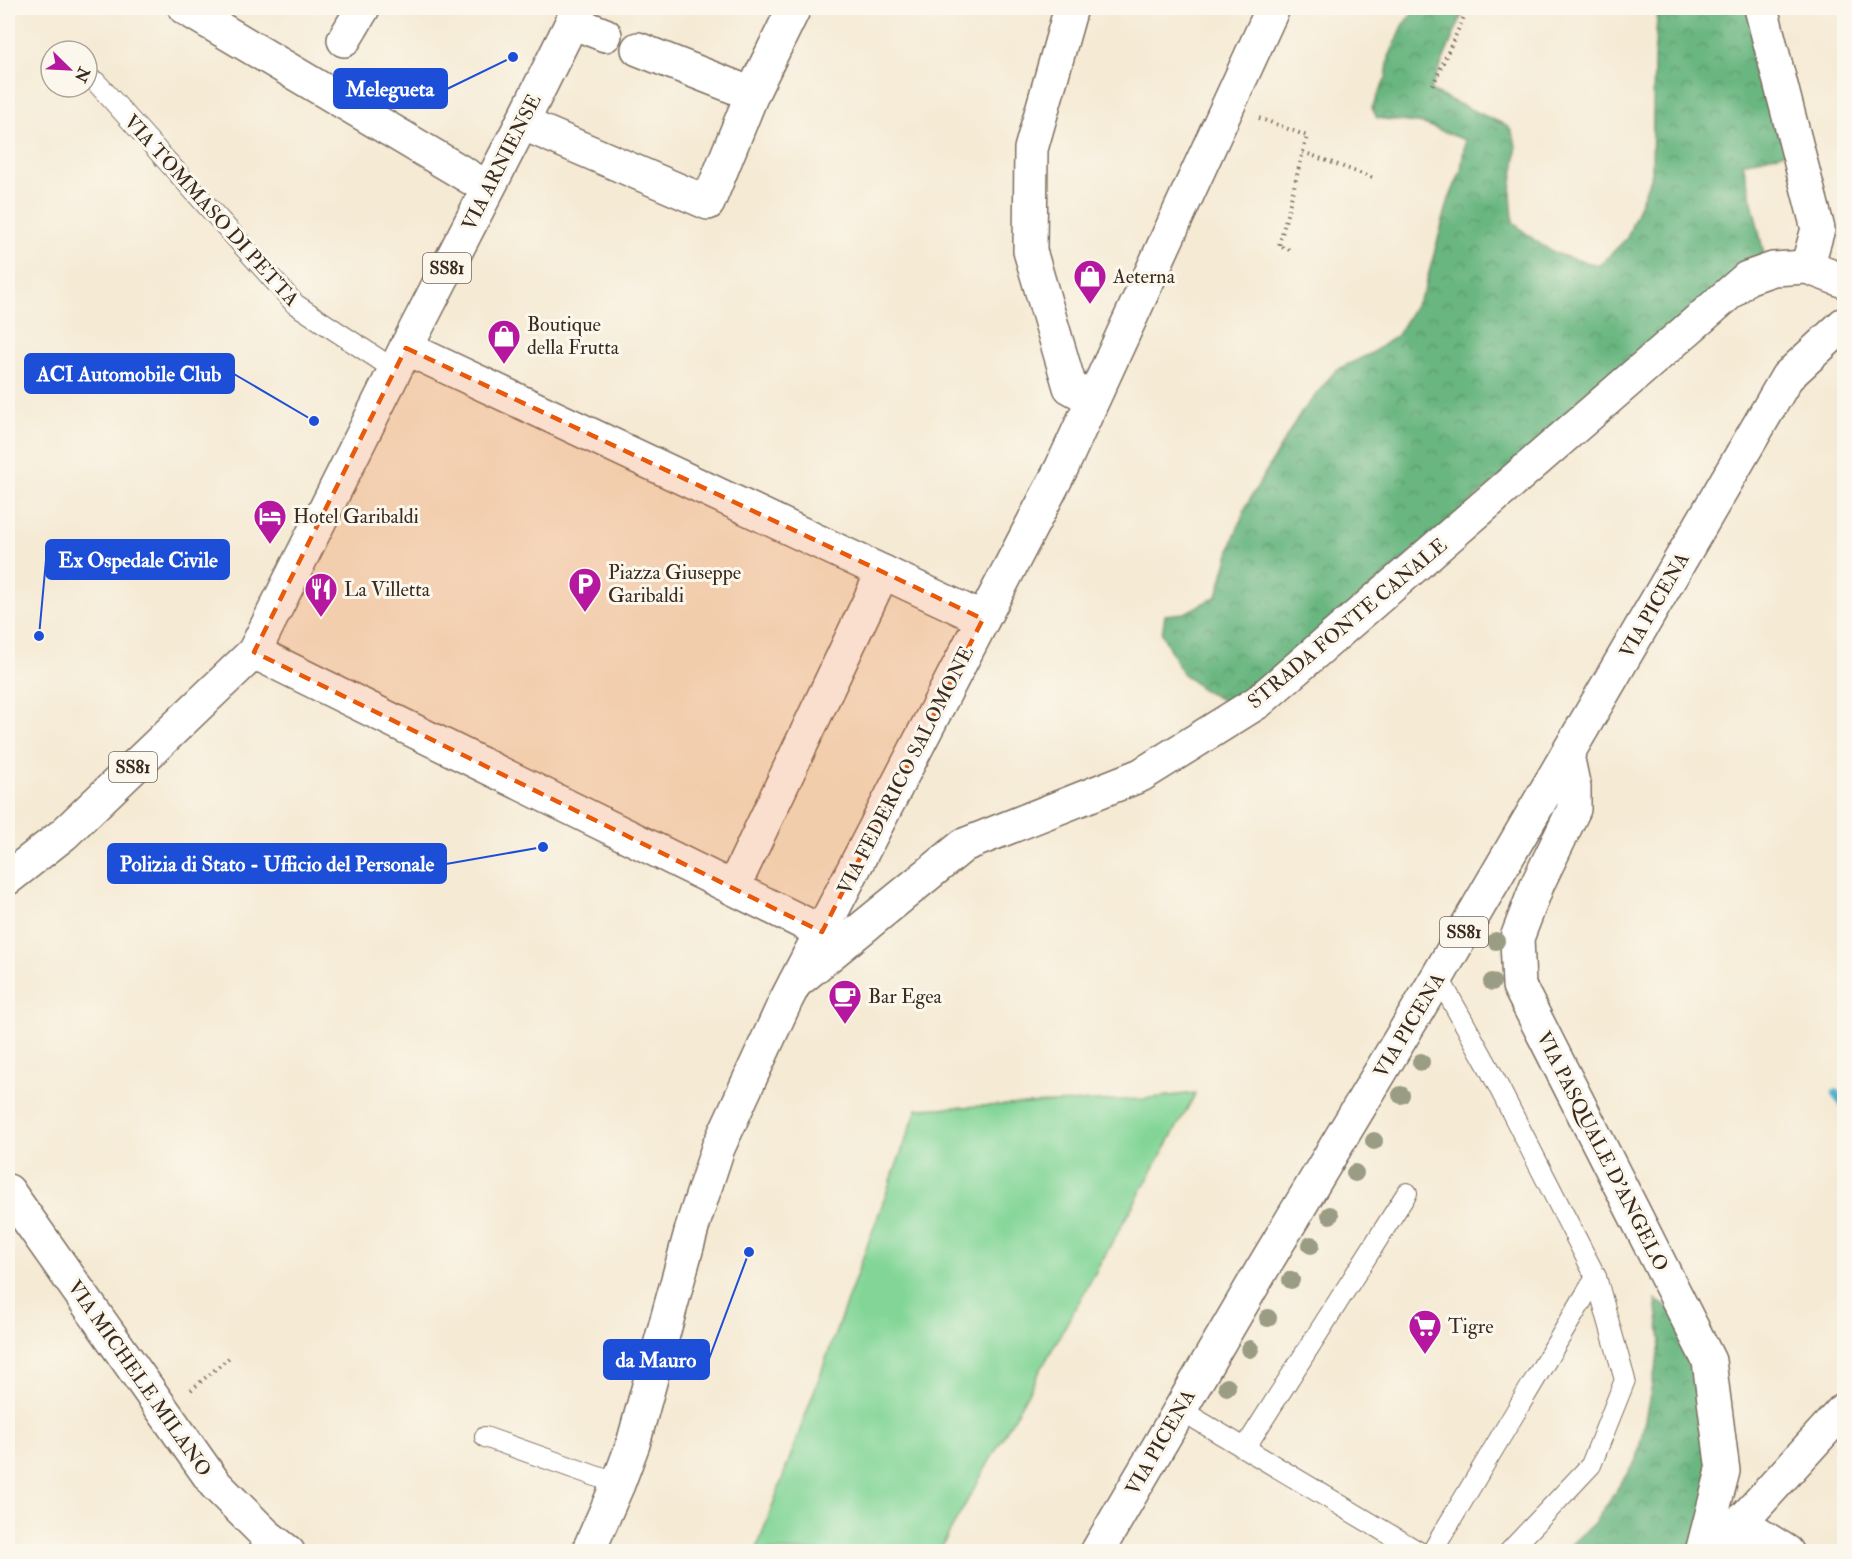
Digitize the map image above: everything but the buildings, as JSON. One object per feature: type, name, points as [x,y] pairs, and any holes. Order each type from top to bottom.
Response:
[{"type":"street","points":[[185,8],[488,188]]},
{"type":"street","points":[[344,40],[363,8]]},
{"type":"street","points":[[522,123],[708,203],[752,94],[794,8]]},
{"type":"street","points":[[1071,8],[1031,149],[1030,251],[1070,387],[1092,399]]},
{"type":"street","name":"VIA FEDERICO SALOMONE","points":[[588,1551],[633,1444],[694,1221],[718,1148],[795,983],[1062,467],[1273,8]]},
{"type":"street","points":[[1761,8],[1818,229],[1807,267]]},
{"type":"street","points":[[575,15],[605,35]]},
{"type":"street","name":"VIA ARNIENSE","points":[[400,359],[575,15]]},
{"type":"street","points":[[638,49],[752,94]]},
{"type":"street","name":"STRADA FONTE CANALE","points":[[795,983],[964,845],[1141,775],[1258,702],[1747,278],[1773,269],[1807,267],[1845,281]]},
{"type":"street","name":"VIA PICENA","points":[[1097,1551],[1179,1409],[1438,976],[1787,377],[1845,324]]},
{"type":"street","points":[[400,359],[883,572],[983,619]]},
{"type":"street","name":"SS81","points":[[8,878],[64,834],[255,652],[400,359]]},
{"type":"street","points":[[733,888],[883,572]]},
{"type":"street","points":[[255,652],[822,932]]},
{"type":"street","name":"VIA PASQUALE D'ANGELO","points":[[1567,755],[1574,788],[1574,809],[1538,884],[1517,938],[1519,986],[1709,1361],[1723,1471],[1702,1551]]},
{"type":"street","name":"VIA MICHELE MILANO","points":[[8,1191],[215,1484],[266,1535],[288,1551]]},
{"type":"street","points":[[1714,1551],[1843,1412]]},
{"type":"street","points":[[1739,1522],[1787,1551]]},
{"type":"lane","name":"VIA TOMMASO DI PETTA","points":[[99,85],[295,304],[400,359]]},
{"type":"lane","points":[[1438,976],[1489,1068],[1596,1277],[1625,1380],[1591,1465],[1509,1551]]},
{"type":"lane","points":[[1245,1448],[1407,1193]]},
{"type":"lane","points":[[1432,1551],[1596,1277]]},
{"type":"lane","points":[[1179,1409],[1419,1551]]},
{"type":"lane","points":[[485,1437],[618,1484]]},
{"type":"path","points":[[1433,85],[1468,8]]},
{"type":"path","points":[[1227,106],[1307,136],[1279,246],[1293,251]]},
{"type":"path","points":[[1303,152],[1376,179]]},
{"type":"path","points":[[165,1412],[231,1356]]},
{"type":"highlighted area","points":[[406,348],[983,619],[822,932],[254,652]]},
{"type":"green space","points":[[1416,8],[1465,8],[1430,91],[1508,126],[1513,134],[1516,150],[1511,192],[1513,222],[1534,240],[1563,256],[1600,265],[1627,238],[1652,173],[1654,58],[1658,8],[1753,8],[1790,151],[1743,163],[1764,254],[1747,264],[1234,706],[1205,691],[1182,673],[1162,634],[1165,615],[1185,613],[1217,596],[1232,543],[1247,504],[1298,417],[1336,370],[1370,354],[1397,335],[1424,291],[1449,199],[1461,171],[1465,140],[1424,124],[1377,118],[1372,108],[1386,78],[1389,57],[1403,26]]},
{"type":"green space","points":[[1196,1093],[939,1551],[756,1551],[917,1109],[1143,1099]]},
{"type":"green space","points":[[1656,1300],[1678,1315],[1706,1367],[1717,1472],[1698,1551],[1563,1552],[1595,1522],[1637,1459],[1661,1341]]},
{"type":"waterway","points":[[1836,1094],[1844,1104]]},
{"type":"place","name":"Melegueta","points":[[513,57]]},
{"type":"place","name":"Aeterna","points":[[1090,305]]},
{"type":"place","name":"Boutique della Frutta","points":[[504,365]]},
{"type":"place","name":"ACI Automobile Club","points":[[314,421]]},
{"type":"place","name":"Hotel Garibaldi","points":[[270,545]]},
{"type":"place","name":"Piazza Giuseppe Garibaldi","points":[[585,613]]},
{"type":"place","name":"La Villetta","points":[[321,618]]},
{"type":"place","name":"Ex Ospedale Civile","points":[[39,636]]},
{"type":"place","name":"Polizia di Stato - Ufficio del Personale","points":[[543,847]]},
{"type":"place","name":"Bar Egea","points":[[845,1025]]},
{"type":"place","name":"da Mauro","points":[[749,1252]]},
{"type":"place","name":"Tigre","points":[[1425,1355]]}]
